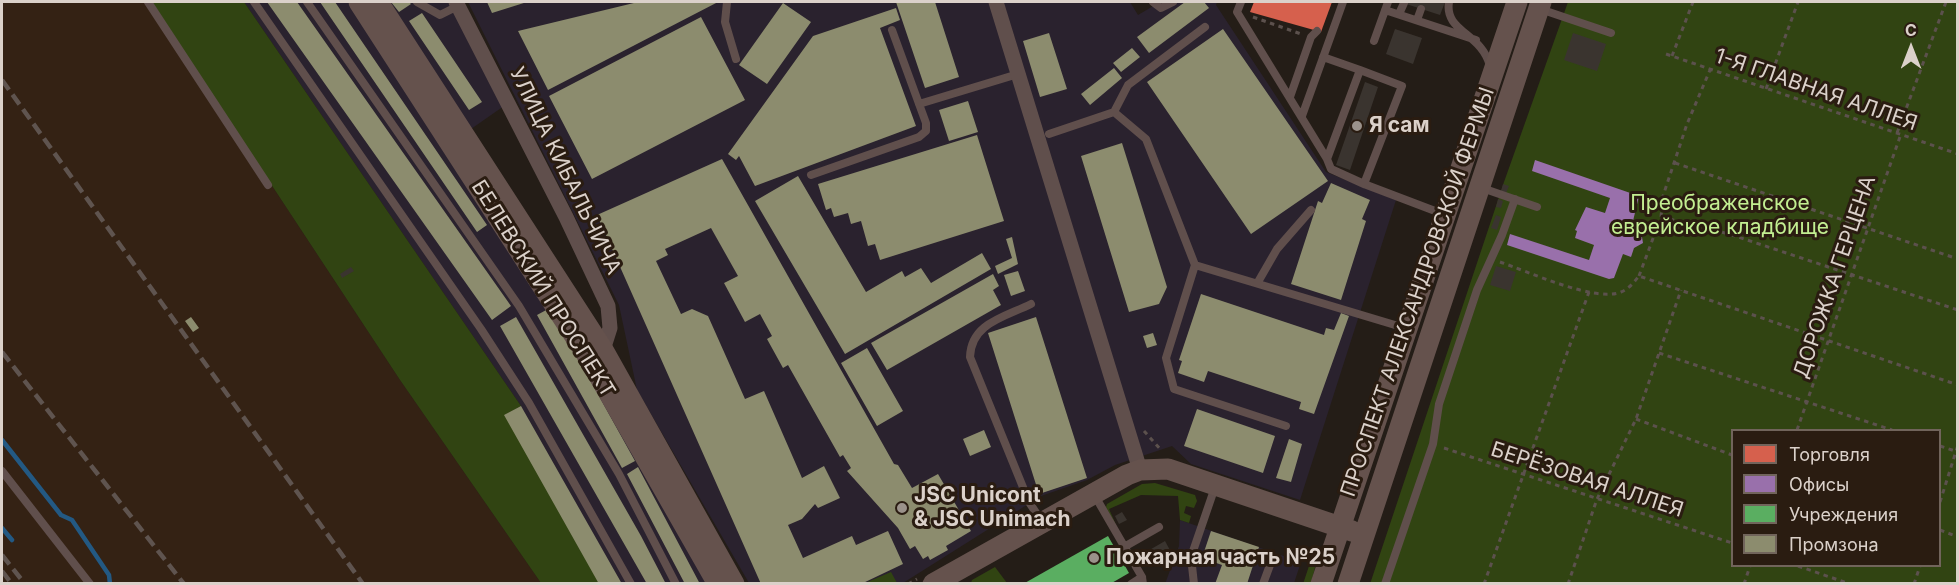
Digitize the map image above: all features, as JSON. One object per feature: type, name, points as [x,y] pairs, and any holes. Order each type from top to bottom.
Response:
[{"type":"street","name":"БЕЛЕВСКИЙ ПРОСПЕКТ","points":[[359,2],[596,354],[718,584]]},
{"type":"street","name":"БЕЛЕВСКИЙ ПРОСПЕКТ","points":[[378,2],[596,354],[734,584]]},
{"type":"street","points":[[996,2],[1140,470]]},
{"type":"street","name":"ПРОСПЕКТ АЛЕКСАНДРОВСКОЙ ФЕРМЫ","points":[[1321,584],[1517,2]]},
{"type":"street","name":"УЛИЦА КИБАЛЬЧИЧА","points":[[457,4],[566,217],[608,306],[610,328],[596,354]]},
{"type":"street","name":"ПРОСПЕКТ АЛЕКСАНДРОВСКОЙ ФЕРМЫ","points":[[1348,584],[1540,5]]},
{"type":"street","points":[[926,580],[959,575],[1042,522],[1140,470],[1168,469],[1365,535]]},
{"type":"lane","points":[[148,2],[268,185]]},
{"type":"lane","points":[[254,2],[529,403],[631,584]]},
{"type":"lane","points":[[307,2],[519,306],[619,474],[676,584]]},
{"type":"lane","points":[[417,2],[440,15],[457,4]]},
{"type":"lane","points":[[727,2],[724,22],[736,59]]},
{"type":"lane","points":[[1153,2],[1161,8],[1173,2]]},
{"type":"lane","points":[[1241,2],[1238,12],[1302,116],[1331,169],[1364,184],[1445,214]]},
{"type":"lane","points":[[1302,116],[1343,2]]},
{"type":"lane","points":[[1449,2],[1447,14],[1450,22],[1476,40],[1490,64],[1491,76]]},
{"type":"lane","points":[[1399,14],[1404,3]]},
{"type":"lane","points":[[1540,5],[1611,33]]},
{"type":"lane","points":[[1374,42],[1387,6],[1399,14],[1476,40]]},
{"type":"lane","points":[[1417,20],[1420,9]]},
{"type":"lane","points":[[1049,134],[1114,112],[1128,85],[1205,27]]},
{"type":"lane","points":[[810,175],[919,137],[926,132],[926,123],[892,30]]},
{"type":"lane","points":[[1290,97],[1314,30]]},
{"type":"lane","points":[[1323,57],[1402,86],[1364,184]]},
{"type":"lane","points":[[1327,159],[1360,70]]},
{"type":"lane","points":[[919,104],[1018,74]]},
{"type":"lane","points":[[1114,112],[1146,139],[1195,265],[1166,358],[1174,389],[1286,426]]},
{"type":"lane","points":[[1479,188],[1537,207]]},
{"type":"lane","points":[[1385,584],[1433,444],[1439,404],[1477,290],[1502,236],[1515,199]]},
{"type":"lane","points":[[1258,282],[1277,249],[1311,210]]},
{"type":"lane","points":[[1195,265],[1406,328]]},
{"type":"lane","points":[[1031,304],[983,327],[970,344],[970,357],[1029,502],[1042,522]]},
{"type":"lane","points":[[2,471],[90,584]]},
{"type":"lane","points":[[1194,584],[1191,557],[1215,485]]},
{"type":"lane","points":[[1093,493],[1142,580],[1131,584]]},
{"type":"lane","points":[[1124,547],[1159,527]]},
{"type":"lane","points":[[1263,584],[1272,557]]},
{"type":"path","points":[[1672,56],[1693,2]]},
{"type":"path","points":[[1766,89],[1798,2]]},
{"type":"path","name":"ДОРОЖКА ГЕРЦЕНА","points":[[1797,429],[1946,2]]},
{"type":"path","points":[[1238,12],[1311,37]]},
{"type":"path","name":"1-Я ГЛАВНАЯ АЛЛЕЯ","points":[[1666,54],[1958,154]]},
{"type":"path","points":[[1490,258],[1589,292],[1609,295],[1621,292],[1639,276],[1661,217],[1663,196],[1676,163],[1687,124],[1710,70]]},
{"type":"path","points":[[1676,163],[1958,259]]},
{"type":"path","points":[[1661,217],[1728,234],[1958,310]]},
{"type":"path","points":[[1639,276],[1958,384]]},
{"type":"path","points":[[1568,584],[1597,499],[1636,420],[1681,290]]},
{"type":"path","points":[[1484,584],[1589,292]]},
{"type":"path","points":[[1659,353],[1889,429]]},
{"type":"path","points":[[1636,420],[1731,456]]},
{"type":"path","points":[[1140,425],[1149,438],[1167,454]]},
{"type":"path","name":"БЕРЁЗОВАЯ АЛЛЕЯ","points":[[1433,444],[1731,543]]},
{"type":"path","points":[[1941,499],[1958,445]]},
{"type":"path","points":[[1941,446],[1956,452]]},
{"type":"path","points":[[1941,530],[1958,537]]},
{"type":"path","points":[[1744,584],[1750,567]]},
{"type":"path","points":[[1801,567],[1850,584]]},
{"type":"path","points":[[1914,584],[1920,567]]},
{"type":"path","points":[[908,584],[926,580]]},
{"type":"shaded area","points":[[2,2],[151,2],[400,380],[541,583],[3,583]]},
{"type":"shaded area","points":[[244,2],[348,2],[551,306],[707,583],[599,583],[504,415],[521,406]]},
{"type":"shaded area","points":[[389,2],[448,2],[504,106],[471,129]]},
{"type":"shaded area","points":[[468,2],[1130,2],[1138,15],[1160,2],[1217,2],[1216,5],[1326,172],[1396,200],[1300,500],[1191,464],[1172,446],[1115,465],[1087,480],[1041,496],[903,583],[749,583],[637,390],[619,305]]},
{"type":"shaded area","points":[[1180,520],[1301,562],[1294,583],[1165,584],[1179,546]]},
{"type":"green space","points":[[151,2],[244,2],[521,406],[505,415],[599,583],[541,583],[400,380]]},
{"type":"green space","name":"Преображенское еврейское кладбище","points":[[1568,2],[1957,2],[1957,583],[1370,584],[1504,182]]},
{"type":"green space","points":[[1155,483],[1195,495],[1197,501],[1194,508],[1186,506],[1184,513],[1191,516],[1189,523],[1180,520],[1178,496],[1141,495],[1109,509],[1117,527],[1106,507],[1107,504],[1142,484]]},
{"type":"green space","points":[[1313,554],[1318,556],[1311,583],[1303,584]]},
{"type":"green space","points":[[995,567],[1007,583],[971,583],[972,580]]},
{"type":"green space","points":[[891,572],[897,583],[865,583]]},
{"type":"building: Торговля","points":[[1254,2],[1332,2],[1321,32],[1250,12]]},
{"type":"building: Офисы","points":[[1535,160],[1639,196],[1633,221],[1641,224],[1638,234],[1642,237],[1643,243],[1634,248],[1631,257],[1623,254],[1614,278],[1609,279],[1507,245],[1510,234],[1589,260],[1594,245],[1575,238],[1577,231],[1575,230],[1586,207],[1605,213],[1610,198],[1532,171]]},
{"type":"building: Учреждения","name":"Пожарная часть №25","points":[[1108,536],[1129,573],[1110,584],[1023,584]]},
{"type":"building: Промзона","points":[[267,2],[297,2],[511,306],[492,320]]},
{"type":"building: Промзона","points":[[320,2],[335,2],[487,225],[477,232]]},
{"type":"building: Промзона","points":[[391,2],[409,2],[411,4],[399,12]]},
{"type":"building: Промзона","points":[[487,2],[527,2],[492,13]]},
{"type":"building: Промзона","points":[[638,2],[718,2],[548,90],[518,31]]},
{"type":"building: Промзона","points":[[896,2],[935,2],[959,77],[925,88]]},
{"type":"building: Промзона","points":[[1185,2],[1204,2],[1209,8],[1149,53],[1137,37]]},
{"type":"building: Промзона","points":[[783,3],[811,22],[767,84],[739,65]]},
{"type":"building: Промзона","points":[[896,8],[900,20],[880,28],[916,126],[755,186],[739,156],[736,160],[728,154],[813,36]]},
{"type":"building: Промзона","points":[[422,13],[482,102],[469,110],[409,21]]},
{"type":"building: Промзона","points":[[701,17],[745,100],[592,179],[549,96]]},
{"type":"building: Промзона","points":[[1223,29],[1328,181],[1251,234],[1147,82]]},
{"type":"building: Промзона","points":[[1049,33],[1067,89],[1040,97],[1023,41]]},
{"type":"building: Промзона","points":[[1132,48],[1140,57],[1121,72],[1113,63]]},
{"type":"building: Промзона","points":[[1114,68],[1122,78],[1090,105],[1081,94]]},
{"type":"building: Промзона","points":[[968,101],[978,132],[949,141],[939,110]]},
{"type":"building: Промзона","points":[[977,135],[1004,221],[880,260],[875,244],[868,246],[861,221],[851,224],[848,213],[834,217],[831,208],[826,210],[818,184]]},
{"type":"building: Промзона","points":[[1122,143],[1167,287],[1159,304],[1129,312],[1081,156]]},
{"type":"building: Промзона","points":[[722,159],[894,464],[898,465],[912,488],[938,474],[971,531],[946,546],[948,550],[930,560],[928,556],[923,559],[915,546],[910,549],[898,528],[847,471],[851,468],[843,455],[840,457],[788,365],[783,368],[767,339],[772,336],[760,314],[745,322],[724,283],[738,276],[711,228],[665,249],[668,255],[656,261],[681,314],[692,309],[708,316],[745,399],[764,391],[802,478],[824,466],[840,498],[818,508],[815,504],[802,519],[788,525],[803,558],[852,536],[856,545],[888,531],[903,564],[861,584],[761,584],[597,215]]},
{"type":"building: Промзона","points":[[798,176],[866,292],[902,271],[905,277],[921,268],[931,283],[982,253],[991,269],[845,354],[755,201]]},
{"type":"building: Промзона","points":[[1331,183],[1370,200],[1362,219],[1366,221],[1341,300],[1291,284],[1318,201],[1322,203]]},
{"type":"building: Промзона","points":[[1012,237],[1018,264],[998,274],[995,266],[1012,258],[1006,239]]},
{"type":"building: Промзона","points":[[1018,271],[1025,291],[1011,296],[1004,275]]},
{"type":"building: Промзона","points":[[993,274],[999,286],[993,290],[1001,305],[887,370],[871,343]]},
{"type":"building: Промзона","points":[[1201,294],[1324,335],[1326,328],[1334,330],[1341,313],[1349,316],[1314,414],[1299,409],[1301,402],[1208,371],[1204,382],[1178,373],[1182,361],[1179,360]]},
{"type":"building: Промзона","points":[[550,308],[635,461],[622,468],[537,315]]},
{"type":"building: Промзона","points":[[191,317],[199,328],[193,332],[185,321]]},
{"type":"building: Промзона","points":[[516,317],[666,584],[647,584],[500,326]]},
{"type":"building: Промзона","points":[[1036,317],[1087,478],[1039,494],[988,333]]},
{"type":"building: Промзона","points":[[1153,333],[1157,345],[1147,348],[1143,336]]},
{"type":"building: Промзона","points":[[867,348],[903,411],[877,426],[841,363]]},
{"type":"building: Промзона","points":[[521,406],[622,584],[599,584],[504,415]]},
{"type":"building: Промзона","points":[[1197,409],[1275,436],[1263,473],[1184,446]]},
{"type":"building: Промзона","points":[[984,430],[991,447],[970,456],[963,439]]},
{"type":"building: Промзона","points":[[1289,439],[1302,444],[1291,482],[1276,478]]},
{"type":"building: Промзона","points":[[638,467],[700,584],[685,584],[627,474]]},
{"type":"building: Промзона","points":[[1211,531],[1259,547],[1247,584],[1215,584],[1222,565],[1202,558]]},
{"type":"building: Прочее","points":[[1400,2],[1445,2],[1440,15]]},
{"type":"building: Прочее","points":[[1395,29],[1422,38],[1413,64],[1386,54]]},
{"type":"building: Прочее","points":[[1573,33],[1606,44],[1597,71],[1564,60]]},
{"type":"building: Прочее","name":"Я сам","points":[[1365,82],[1378,87],[1350,170],[1336,165]]},
{"type":"building: Прочее","points":[[1503,184],[1509,186],[1506,193],[1501,191]]},
{"type":"building: Прочее","points":[[1498,199],[1503,201],[1501,208],[1496,207]]},
{"type":"building: Прочее","points":[[1496,215],[1501,217],[1497,230],[1491,228]]},
{"type":"building: Прочее","points":[[1496,266],[1516,272],[1510,291],[1490,285]]},
{"type":"building: Прочее","points":[[351,267],[354,271],[342,278],[340,274]]},
{"type":"building: Прочее","points":[[1122,512],[1127,520],[1119,524],[1115,516]]},
{"type":"building: Прочее","points":[[1165,541],[1172,554],[1153,565],[1146,552]]},
{"type":"waterway","points":[[2,440],[61,515],[72,520],[109,575],[110,584]]},
{"type":"waterway","points":[[2,528],[12,540]]},
{"type":"railway","points":[[2,80],[363,584]]},
{"type":"railway","points":[[2,352],[184,584]]},
{"type":"railway","points":[[2,555],[25,584]]},
{"type":"railway","points":[[2,571],[12,584]]},
{"type":"place","name":"Я сам","points":[[1357,126]]},
{"type":"place","name":"JSC Unicont & JSC Unimach","points":[[902,508]]},
{"type":"place","name":"Пожарная часть №25","points":[[1094,558]]}]
